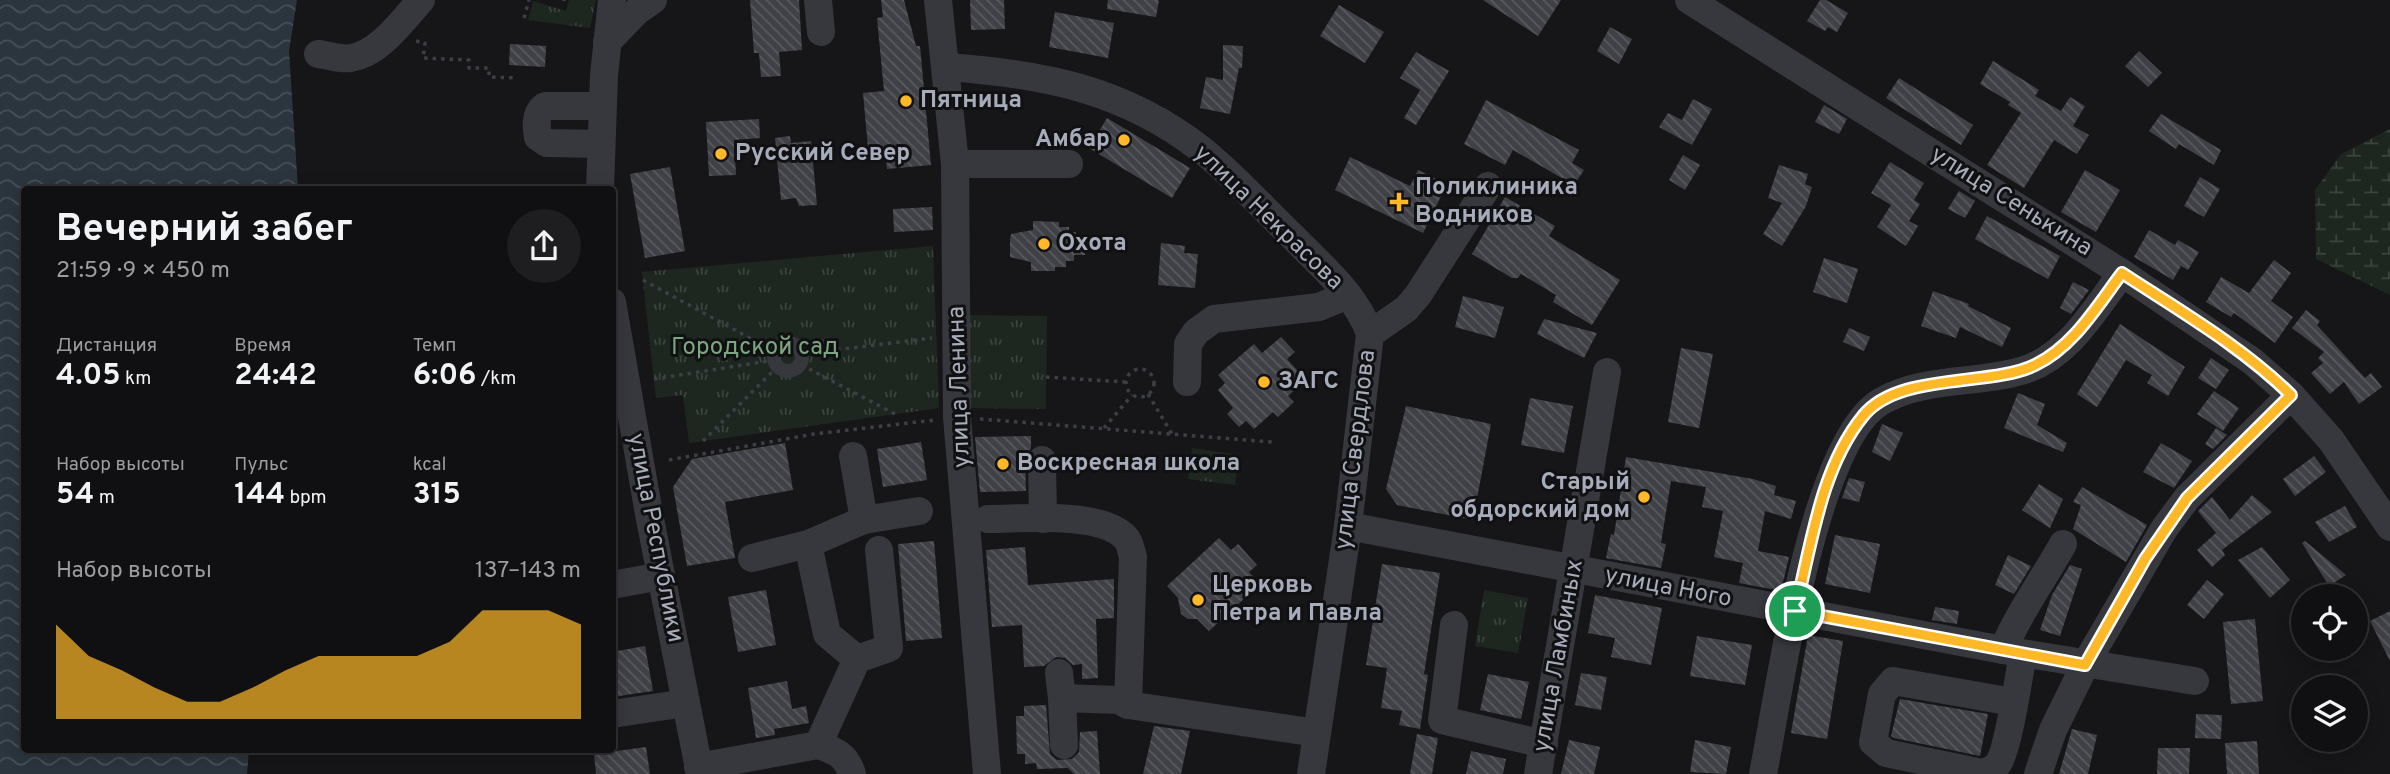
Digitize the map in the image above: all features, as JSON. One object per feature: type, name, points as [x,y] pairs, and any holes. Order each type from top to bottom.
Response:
[{"type":"street","points":[[318,54],[349,59],[366,53],[394,30],[421,0]]},
{"type":"street","points":[[600,186],[602,106],[612,0]]},
{"type":"street","points":[[607,43],[637,11],[653,0]]},
{"type":"street","points":[[818,0],[821,32]]},
{"type":"street","name":"улица Ленина","points":[[939,0],[955,164],[957,417],[987,774]]},
{"type":"street","name":"улица Сенькина","points":[[1689,0],[2122,273],[2206,328],[2274,379],[2291,395],[2352,467],[2390,527]]},
{"type":"street","name":"улица Некрасова","points":[[947,67],[998,71],[1068,83],[1098,92],[1151,118],[1201,150],[1227,172],[1348,295],[1364,316],[1370,334]]},
{"type":"street","points":[[601,144],[547,143],[538,137],[537,132],[538,115],[545,106],[602,106]]},
{"type":"street","points":[[955,164],[1069,164]]},
{"type":"street","points":[[1370,334],[1399,315],[1418,295],[1488,186]]},
{"type":"street","points":[[1763,774],[1795,611],[1822,502],[1833,470],[1864,414],[1882,401],[1908,391],[1948,381],[2021,371],[2037,365],[2067,343],[2122,273]]},
{"type":"street","points":[[1187,382],[1188,344],[1196,332],[1214,319],[1319,307],[1348,295]]},
{"type":"street","name":"улица Свердлова","points":[[1311,774],[1348,526],[1370,334]]},
{"type":"street","name":"улица Республики","points":[[616,348],[625,453],[661,576],[699,771]]},
{"type":"street","name":"улица Ламбиных","points":[[1538,774],[1607,372]]},
{"type":"street","points":[[2038,774],[2053,730],[2085,665],[2145,559],[2187,498],[2291,395]]},
{"type":"street","points":[[853,456],[864,520]]},
{"type":"street","points":[[1042,460],[1043,520]]},
{"type":"street","points":[[752,558],[808,544],[864,520],[919,511]]},
{"type":"street","points":[[988,519],[1091,522],[1111,527],[1127,539],[1133,557],[1128,705]]},
{"type":"street","name":"улица Ного","points":[[1348,526],[2013,652],[2195,681]]},
{"type":"street","points":[[808,544],[827,634],[857,659]]},
{"type":"street","points":[[2013,702],[1893,681],[1882,694],[1873,742],[1886,753],[1982,773],[1998,765],[2003,756],[2013,702],[2013,652],[2018,616],[2043,581],[2063,544]]},
{"type":"street","points":[[818,745],[857,659],[889,648],[879,550]]},
{"type":"street","points":[[616,584],[661,576]]},
{"type":"street","points":[[1454,625],[1442,720],[1544,744]]},
{"type":"street","points":[[1064,745],[1061,685],[1128,705],[1317,733]]},
{"type":"street","points":[[616,713],[686,704]]},
{"type":"street","points":[[699,771],[818,745],[839,752],[848,762],[852,774]]},
{"type":"path","points":[[524,18],[529,0]]},
{"type":"path","points":[[394,30],[412,41],[425,43],[424,58],[469,60],[469,68],[489,68],[489,77],[516,78]]},
{"type":"path","points":[[643,280],[787,359],[895,414]]},
{"type":"path","points":[[654,379],[937,338]]},
{"type":"path","points":[[703,441],[787,359]]},
{"type":"path","points":[[1125,382],[1130,371],[1147,370],[1154,385],[1148,394]]},
{"type":"path","points":[[1046,377],[1125,382]]},
{"type":"path","points":[[1125,382],[1132,395]]},
{"type":"path","points":[[1104,429],[1132,395],[1148,394]]},
{"type":"path","points":[[1148,394],[1172,434]]},
{"type":"path","points":[[669,460],[814,434],[957,417],[1272,442]]},
{"type":"green space","points":[[569,0],[596,0],[590,28],[528,20],[533,1],[566,11]]},
{"type":"green space","points":[[2390,129],[2390,295],[2316,259],[2315,190],[2341,154]]},
{"type":"green space","name":"Городской сад","points":[[933,246],[939,408],[689,443],[683,395],[656,398],[642,272]]},
{"type":"green space","points":[[967,315],[1047,316],[1046,409],[967,408]]},
{"type":"green space","points":[[1192,448],[1239,455],[1235,485],[1188,479]]},
{"type":"green space","points":[[1484,590],[1528,598],[1518,653],[1475,646]]},
{"type":"water","points":[[0,0],[297,0],[289,51],[298,186],[21,186],[21,753],[249,753],[247,774],[0,774]]},
{"type":"building","points":[[750,0],[799,0],[802,50],[779,52],[781,76],[761,77],[759,53],[754,53]]},
{"type":"building","points":[[881,0],[904,0],[916,46],[920,46],[931,165],[887,169],[886,158],[869,159],[863,93],[884,91],[877,18],[883,17]]},
{"type":"building","points":[[970,0],[1004,0],[1005,29],[971,30]]},
{"type":"building","points":[[1108,0],[1159,0],[1156,17],[1107,9]]},
{"type":"building","points":[[1483,0],[1561,0],[1538,36]]},
{"type":"building","points":[[1820,0],[1826,0],[1848,13],[1837,32],[1828,27],[1825,31],[1807,21]]},
{"type":"building","points":[[1339,5],[1384,32],[1365,63],[1320,36]]},
{"type":"building","points":[[1055,12],[1114,23],[1108,58],[1049,47]]},
{"type":"building","points":[[1610,27],[1632,39],[1619,64],[1597,51]]},
{"type":"building","points":[[510,44],[546,46],[545,67],[509,65]]},
{"type":"building","points":[[1223,45],[1243,46],[1242,68],[1239,68],[1230,114],[1200,108],[1206,77],[1223,80]]},
{"type":"building","points":[[2139,51],[2162,73],[2148,87],[2125,66]]},
{"type":"building","points":[[1416,52],[1449,71],[1416,125],[1404,118],[1420,90],[1400,78]]},
{"type":"building","points":[[1993,61],[2039,90],[2035,96],[2061,111],[2070,97],[2085,106],[2073,126],[2089,135],[2077,154],[2054,140],[2024,188],[1987,165],[2021,113],[2008,105],[2010,102],[1980,84]]},
{"type":"building","points":[[1899,78],[1973,125],[1961,145],[1886,98]]},
{"type":"building","points":[[1693,99],[1712,109],[1692,145],[1659,127],[1668,113],[1682,120]]},
{"type":"building","points":[[1486,100],[1579,150],[1572,163],[1584,170],[1574,185],[1513,150],[1505,165],[1464,144]]},
{"type":"building","points":[[1824,105],[1847,119],[1839,134],[1815,122]]},
{"type":"building","points":[[2161,114],[2221,150],[2214,165],[2179,144],[2176,149],[2149,131]]},
{"type":"building","points":[[1107,118],[1190,168],[1172,198],[1089,148]]},
{"type":"building","points":[[759,119],[760,138],[734,140],[736,175],[709,176],[706,122]]},
{"type":"building","points":[[790,136],[791,143],[811,141],[817,205],[799,206],[796,198],[781,200],[775,138]]},
{"type":"building","points":[[1683,155],[1700,165],[1685,190],[1669,180]]},
{"type":"building","points":[[1350,157],[1410,186],[1418,170],[1447,184],[1423,233],[1335,190]]},
{"type":"building","points":[[1890,162],[1924,183],[1914,200],[1920,204],[1909,221],[1918,226],[1906,246],[1877,227],[1891,205],[1871,193]]},
{"type":"building","points":[[1779,165],[1808,174],[1805,184],[1812,187],[1806,206],[1782,246],[1763,234],[1782,203],[1768,198]]},
{"type":"building","points":[[670,167],[685,251],[645,258],[630,174]]},
{"type":"building","points":[[2085,170],[2120,190],[2096,232],[2061,212]]},
{"type":"building","points":[[2200,177],[2220,189],[2204,217],[2184,206]]},
{"type":"building","points":[[1959,191],[1975,201],[1965,218],[1948,209]]},
{"type":"building","points":[[1505,197],[1555,226],[1549,236],[1620,280],[1592,325],[1553,302],[1556,295],[1521,274],[1518,278],[1512,278],[1472,254]]},
{"type":"building","points":[[932,207],[933,230],[894,232],[893,209]]},
{"type":"building","points":[[1987,216],[2060,256],[2048,279],[1975,239]]},
{"type":"building","points":[[1033,221],[1059,222],[1059,227],[1069,227],[1069,232],[1076,232],[1076,239],[1085,239],[1085,255],[1074,255],[1074,261],[1066,261],[1066,267],[1055,267],[1055,271],[1031,271],[1031,262],[1010,257],[1010,239],[1011,234],[1033,230]]},
{"type":"building","points":[[2149,230],[2175,245],[2178,240],[2199,252],[2188,270],[2181,266],[2173,280],[2134,257]]},
{"type":"building","points":[[1161,243],[1185,246],[1184,253],[1198,254],[1195,288],[1158,285]]},
{"type":"building","points":[[1824,258],[1858,269],[1847,303],[1813,292]]},
{"type":"building","points":[[2274,260],[2291,273],[2271,301],[2293,317],[2275,343],[2234,313],[2231,317],[2206,302],[2221,277],[2249,293]]},
{"type":"building","points":[[2073,282],[2089,290],[2071,314],[2060,308]]},
{"type":"building","points":[[1933,291],[1969,304],[1968,306],[2011,328],[2002,347],[1960,327],[1956,338],[1921,326]]},
{"type":"building","points":[[1463,296],[1504,307],[1495,338],[1455,327]]},
{"type":"building","points":[[2306,310],[2320,321],[2317,325],[2365,378],[2371,373],[2382,387],[2359,404],[2344,382],[2330,394],[2311,373],[2323,363],[2318,358],[2324,352],[2292,328]]},
{"type":"building","points":[[1544,319],[1597,333],[1584,358],[1537,334]]},
{"type":"building","points":[[2120,324],[2185,367],[2168,396],[2147,383],[2152,375],[2126,360],[2097,407],[2077,394]]},
{"type":"building","points":[[1849,328],[1870,337],[1864,351],[1843,342]]},
{"type":"building","name":"ЗАГС","points":[[1281,337],[1295,352],[1287,359],[1306,380],[1288,396],[1294,402],[1278,417],[1273,412],[1254,429],[1246,421],[1239,427],[1227,414],[1233,408],[1218,390],[1225,383],[1218,375],[1254,344],[1262,353]]},
{"type":"building","points":[[1681,348],[1713,354],[1699,428],[1668,422]]},
{"type":"building","points":[[2211,358],[2229,370],[2216,389],[2198,378]]},
{"type":"building","points":[[2214,391],[2239,408],[2223,431],[2197,414]]},
{"type":"building","points":[[2018,393],[2045,404],[2037,425],[2067,443],[2063,452],[2004,428]]},
{"type":"building","points":[[1530,398],[1573,406],[1564,453],[1521,445]]},
{"type":"building","points":[[1406,406],[1491,424],[1473,520],[1397,505],[1386,489]]},
{"type":"building","points":[[1882,424],[1903,433],[1890,461],[1872,452]]},
{"type":"building","points":[[2216,428],[2227,435],[2213,449],[2205,444]]},
{"type":"building","name":"Воскресная школа","points":[[1031,436],[1031,448],[1025,460],[1026,491],[980,492],[975,437]]},
{"type":"building","points":[[921,442],[927,480],[883,487],[877,449]]},
{"type":"building","points":[[785,443],[793,490],[725,502],[735,558],[687,566],[673,487],[692,459]]},
{"type":"building","points":[[2161,443],[2192,461],[2174,488],[2143,472]]},
{"type":"building","points":[[2314,456],[2326,472],[2295,496],[2283,479]]},
{"type":"building","points":[[1626,457],[1753,479],[1776,486],[1774,495],[1796,501],[1791,519],[1765,511],[1758,551],[1789,557],[1781,591],[1739,583],[1743,563],[1714,557],[1723,511],[1702,507],[1706,487],[1671,481],[1661,543],[1666,544],[1661,568],[1606,558],[1611,534],[1614,535]]},
{"type":"building","points":[[1849,478],[1865,482],[1859,502],[1842,498]]},
{"type":"building","points":[[2039,484],[2063,499],[2050,528],[2022,510]]},
{"type":"building","points":[[2082,487],[2147,525],[2126,562],[2073,529],[2081,505],[2073,502]]},
{"type":"building","points":[[2252,495],[2272,512],[2222,550],[2225,555],[2212,567],[2197,550],[2216,533],[2198,511],[2212,497],[2230,520]]},
{"type":"building","points":[[2345,506],[2357,527],[2329,542],[2315,522]]},
{"type":"building","points":[[1835,535],[1880,544],[1870,593],[1825,584]]},
{"type":"building","points":[[1219,538],[1231,550],[1238,544],[1257,565],[1249,572],[1260,584],[1209,631],[1197,619],[1188,619],[1181,614],[1178,598],[1167,586]]},
{"type":"building","points":[[934,541],[942,638],[906,641],[898,544]]},
{"type":"building","points":[[2305,541],[2346,575],[2328,584],[2302,543]]},
{"type":"building","points":[[1025,547],[1028,585],[1114,579],[1114,618],[1096,619],[1098,678],[1082,679],[1082,664],[1073,665],[1065,658],[1056,657],[1044,666],[1024,667],[1022,625],[992,627],[986,550]]},
{"type":"building","points":[[2262,547],[2290,580],[2270,598],[2238,560]]},
{"type":"building","points":[[2008,555],[2031,566],[2014,594],[1995,585]]},
{"type":"building","points":[[1382,564],[1440,573],[1424,674],[1428,675],[1420,729],[1399,725],[1402,711],[1381,708],[1387,668],[1366,665]]},
{"type":"building","points":[[2070,565],[2082,569],[2060,636],[2040,630],[2052,595]]},
{"type":"building","points":[[2207,580],[2224,594],[2204,619],[2187,605]]},
{"type":"building","points":[[766,590],[776,645],[738,652],[728,597]]},
{"type":"building","points":[[1595,595],[1662,608],[1651,665],[1611,657],[1615,638],[1588,633]]},
{"type":"building","points":[[1935,607],[1959,611],[1957,624],[1932,620]]},
{"type":"building","points":[[2390,611],[2390,661],[2370,621]]},
{"type":"building","points":[[2255,619],[2263,701],[2231,704],[2223,622]]},
{"type":"building","points":[[1808,635],[1843,641],[1827,739],[1791,733]]},
{"type":"building","points":[[1697,636],[1752,645],[1745,685],[1690,676]]},
{"type":"building","points":[[645,646],[653,691],[616,696],[616,651]]},
{"type":"building","points":[[1581,673],[1607,677],[1601,710],[1575,705]]},
{"type":"building","points":[[1488,674],[1529,682],[1521,719],[1480,710]]},
{"type":"building","points":[[787,681],[792,709],[806,706],[809,723],[774,729],[775,735],[756,738],[748,688]]},
{"type":"building","points":[[1900,699],[1988,714],[1980,756],[1891,736]]},
{"type":"building","points":[[1046,705],[1050,754],[1057,760],[1072,759],[1079,752],[1080,732],[1097,731],[1100,774],[1074,774],[1068,768],[1037,769],[1036,763],[1025,764],[1025,754],[1017,754],[1016,716],[1024,716],[1024,706]]},
{"type":"building","points":[[2196,714],[2222,715],[2221,739],[2195,738]]},
{"type":"building","points":[[1154,726],[1190,731],[1181,774],[1143,774]]},
{"type":"building","points":[[2072,729],[2097,735],[2088,774],[2059,774]]},
{"type":"building","points":[[1417,734],[1438,738],[1432,774],[1410,774]]},
{"type":"building","points":[[1569,740],[1600,747],[1594,774],[1561,774]]},
{"type":"building","points":[[1695,740],[1731,747],[1726,774],[1690,772]]},
{"type":"building","points":[[2257,741],[2259,774],[2227,774],[2225,743]]},
{"type":"building","points":[[646,747],[650,774],[596,774],[594,754]]},
{"type":"building","points":[[2158,748],[2190,748],[2189,774],[2157,774]]},
{"type":"building","points":[[1471,751],[1506,759],[1503,774],[1466,774]]},
{"type":"place","name":"Пятница","points":[[906,101]]},
{"type":"place","name":"Амбар","points":[[1124,140]]},
{"type":"place","name":"Русский Север","points":[[721,154]]},
{"type":"place","name":"Поликлиника Водников","points":[[1399,202]]},
{"type":"place","name":"Охота","points":[[1044,244]]},
{"type":"place","name":"ЗАГС","points":[[1264,382]]},
{"type":"place","name":"Воскресная школа","points":[[1003,464]]},
{"type":"place","name":"Старый обдорский дом","points":[[1644,497]]},
{"type":"place","name":"Церковь Петра и Павла","points":[[1198,600]]},
{"type":"route","points":[[2122,273],[2252,361],[2291,395],[2187,498],[2145,559],[2085,665],[1795,611],[1822,502],[1833,470],[1864,414],[1882,401],[1908,391],[1948,381],[2021,371],[2037,365],[2067,343],[2122,273]]}]
